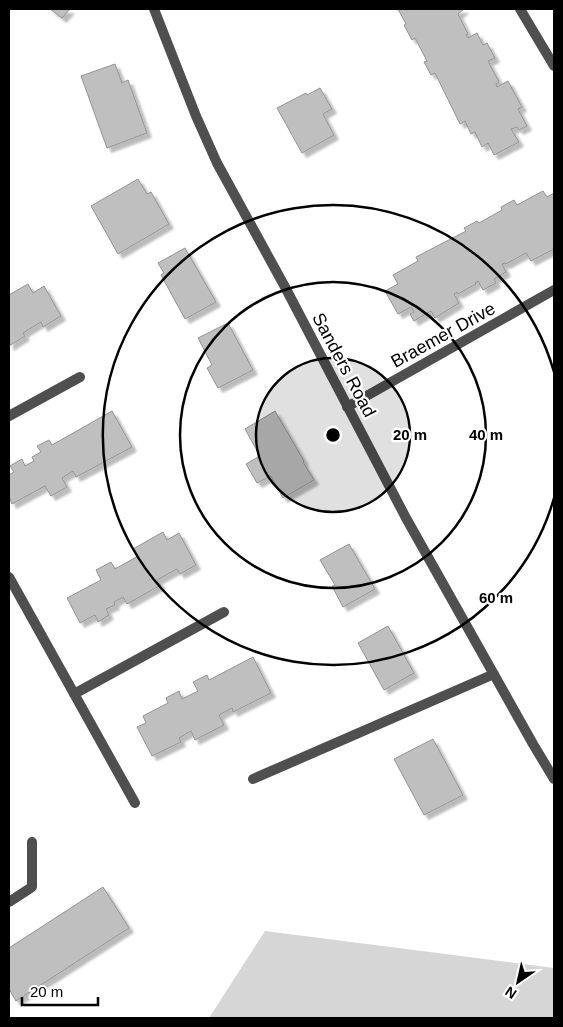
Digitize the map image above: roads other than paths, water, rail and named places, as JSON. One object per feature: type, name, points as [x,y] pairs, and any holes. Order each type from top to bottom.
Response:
[{"type":"street","name":"Sanders Road","points":[[154,9],[196,116],[217,163],[406,518],[532,744],[554,779]]},
{"type":"street","points":[[520,9],[554,66]]},
{"type":"street","name":"Braemer Drive","points":[[347,407],[554,290]]},
{"type":"street","points":[[9,416],[80,378]]},
{"type":"street","points":[[9,577],[135,803]]},
{"type":"street","points":[[74,694],[224,612]]},
{"type":"street","points":[[253,778],[494,674]]},
{"type":"street","points":[[9,902],[32,887],[32,842]]}]
